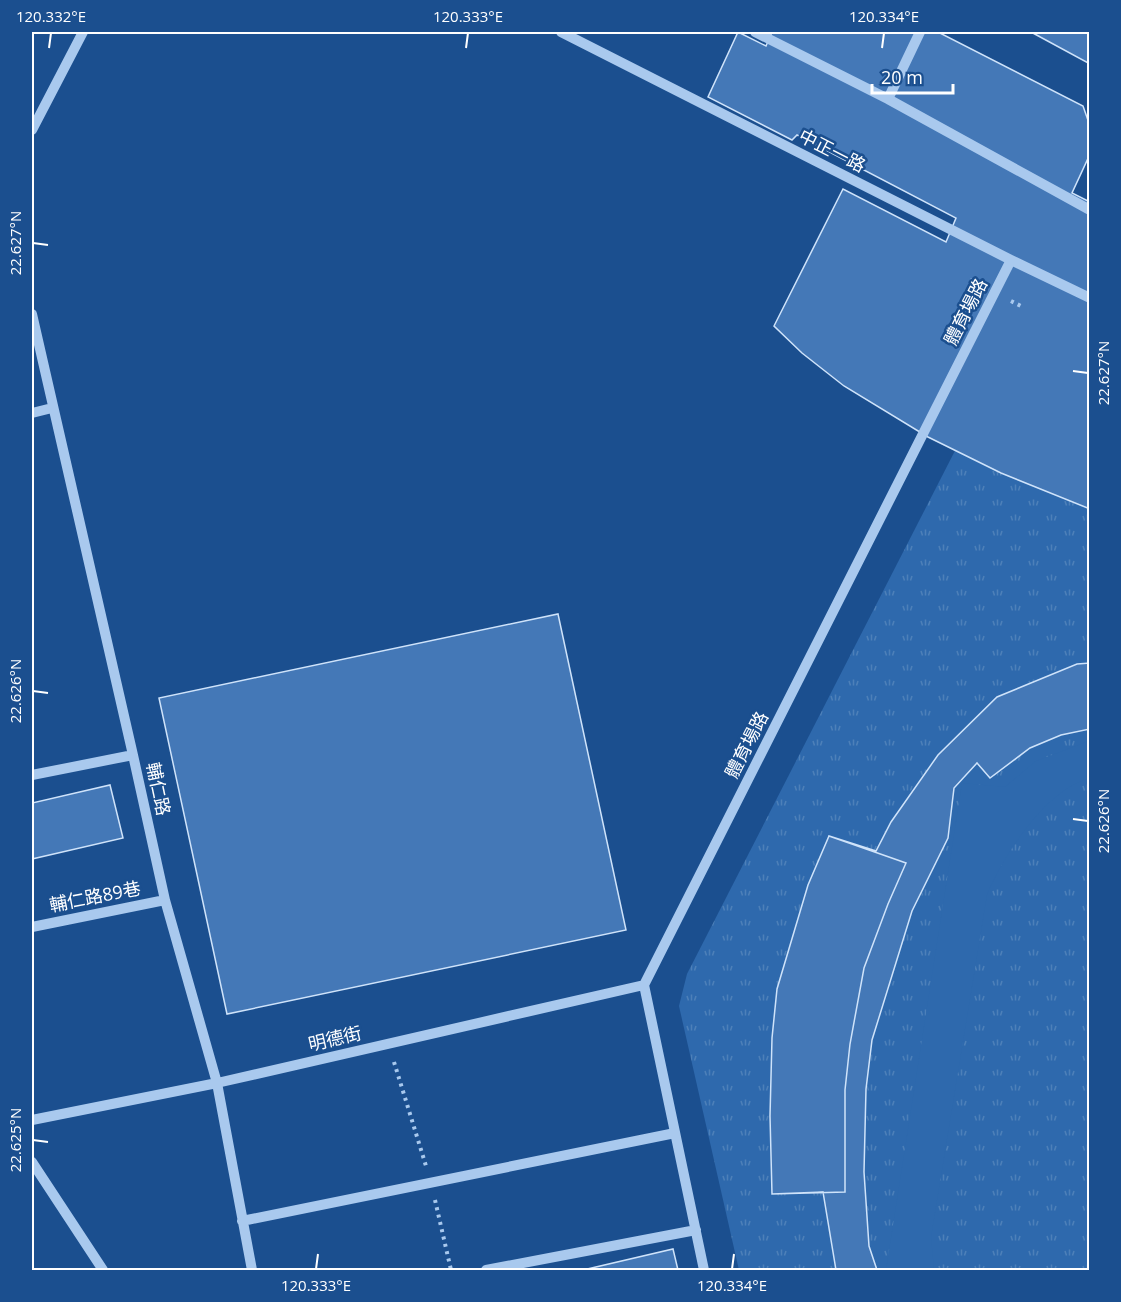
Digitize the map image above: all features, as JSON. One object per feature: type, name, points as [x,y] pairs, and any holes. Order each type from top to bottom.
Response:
[{"type":"street","points":[[32,130],[83,32]]},
{"type":"street","name":"中正一路","points":[[561,32],[1089,298]]},
{"type":"street","points":[[755,32],[888,99],[1089,210]]},
{"type":"street","points":[[888,99],[920,32]]},
{"type":"street","name":"體育場路","points":[[644,985],[1011,260]]},
{"type":"street","name":"輔仁路","points":[[32,314],[165,900],[217,1083],[252,1270]]},
{"type":"street","points":[[32,412],[52,408]]},
{"type":"street","points":[[32,775],[133,755]]},
{"type":"street","name":"輔仁路89巷","points":[[32,927],[165,900]]},
{"type":"street","points":[[644,985],[704,1270]]},
{"type":"street","name":"明德街","points":[[32,1120],[217,1083],[644,985]]},
{"type":"street","points":[[242,1221],[675,1133]]},
{"type":"street","points":[[32,1162],[103,1270]]},
{"type":"street","points":[[486,1270],[696,1230]]},
{"type":"path","points":[[389,1044],[430,1182],[451,1270]]},
{"type":"green space","points":[[1022,320],[1089,339],[1089,1270],[739,1270],[679,1006],[687,974]]},
{"type":"green space","points":[[1089,741],[1089,779],[1073,785],[1042,810],[1003,862],[987,895],[931,1237],[934,1270],[886,1270],[962,783],[1005,787],[1036,761]]},
{"type":"building","points":[[738,32],[766,46],[772,32],[938,32],[1083,106],[1090,126],[1090,154],[1072,193],[1090,202],[1090,509],[1001,473],[928,437],[844,386],[802,353],[774,326],[843,189],[946,242],[956,218],[797,135],[792,140],[708,97]]},
{"type":"building","points":[[1031,32],[1090,32],[1090,64]]},
{"type":"building","points":[[558,614],[626,930],[227,1014],[159,698]]},
{"type":"building","points":[[1090,663],[1090,729],[1061,735],[1030,748],[990,778],[977,763],[954,788],[948,838],[912,911],[872,1040],[866,1089],[864,1172],[869,1246],[877,1270],[836,1270],[823,1192],[772,1194],[770,1116],[772,1038],[777,989],[808,885],[829,836],[876,851],[891,822],[938,755],[997,697],[1077,664]]},
{"type":"building","points":[[110,785],[123,838],[32,859],[32,803]]},
{"type":"building","points":[[829,836],[906,863],[864,968],[850,1044],[845,1090],[845,1192],[772,1194],[770,1116],[772,1038],[777,989],[808,885]]},
{"type":"building","points":[[673,1249],[678,1270],[583,1270]]}]
